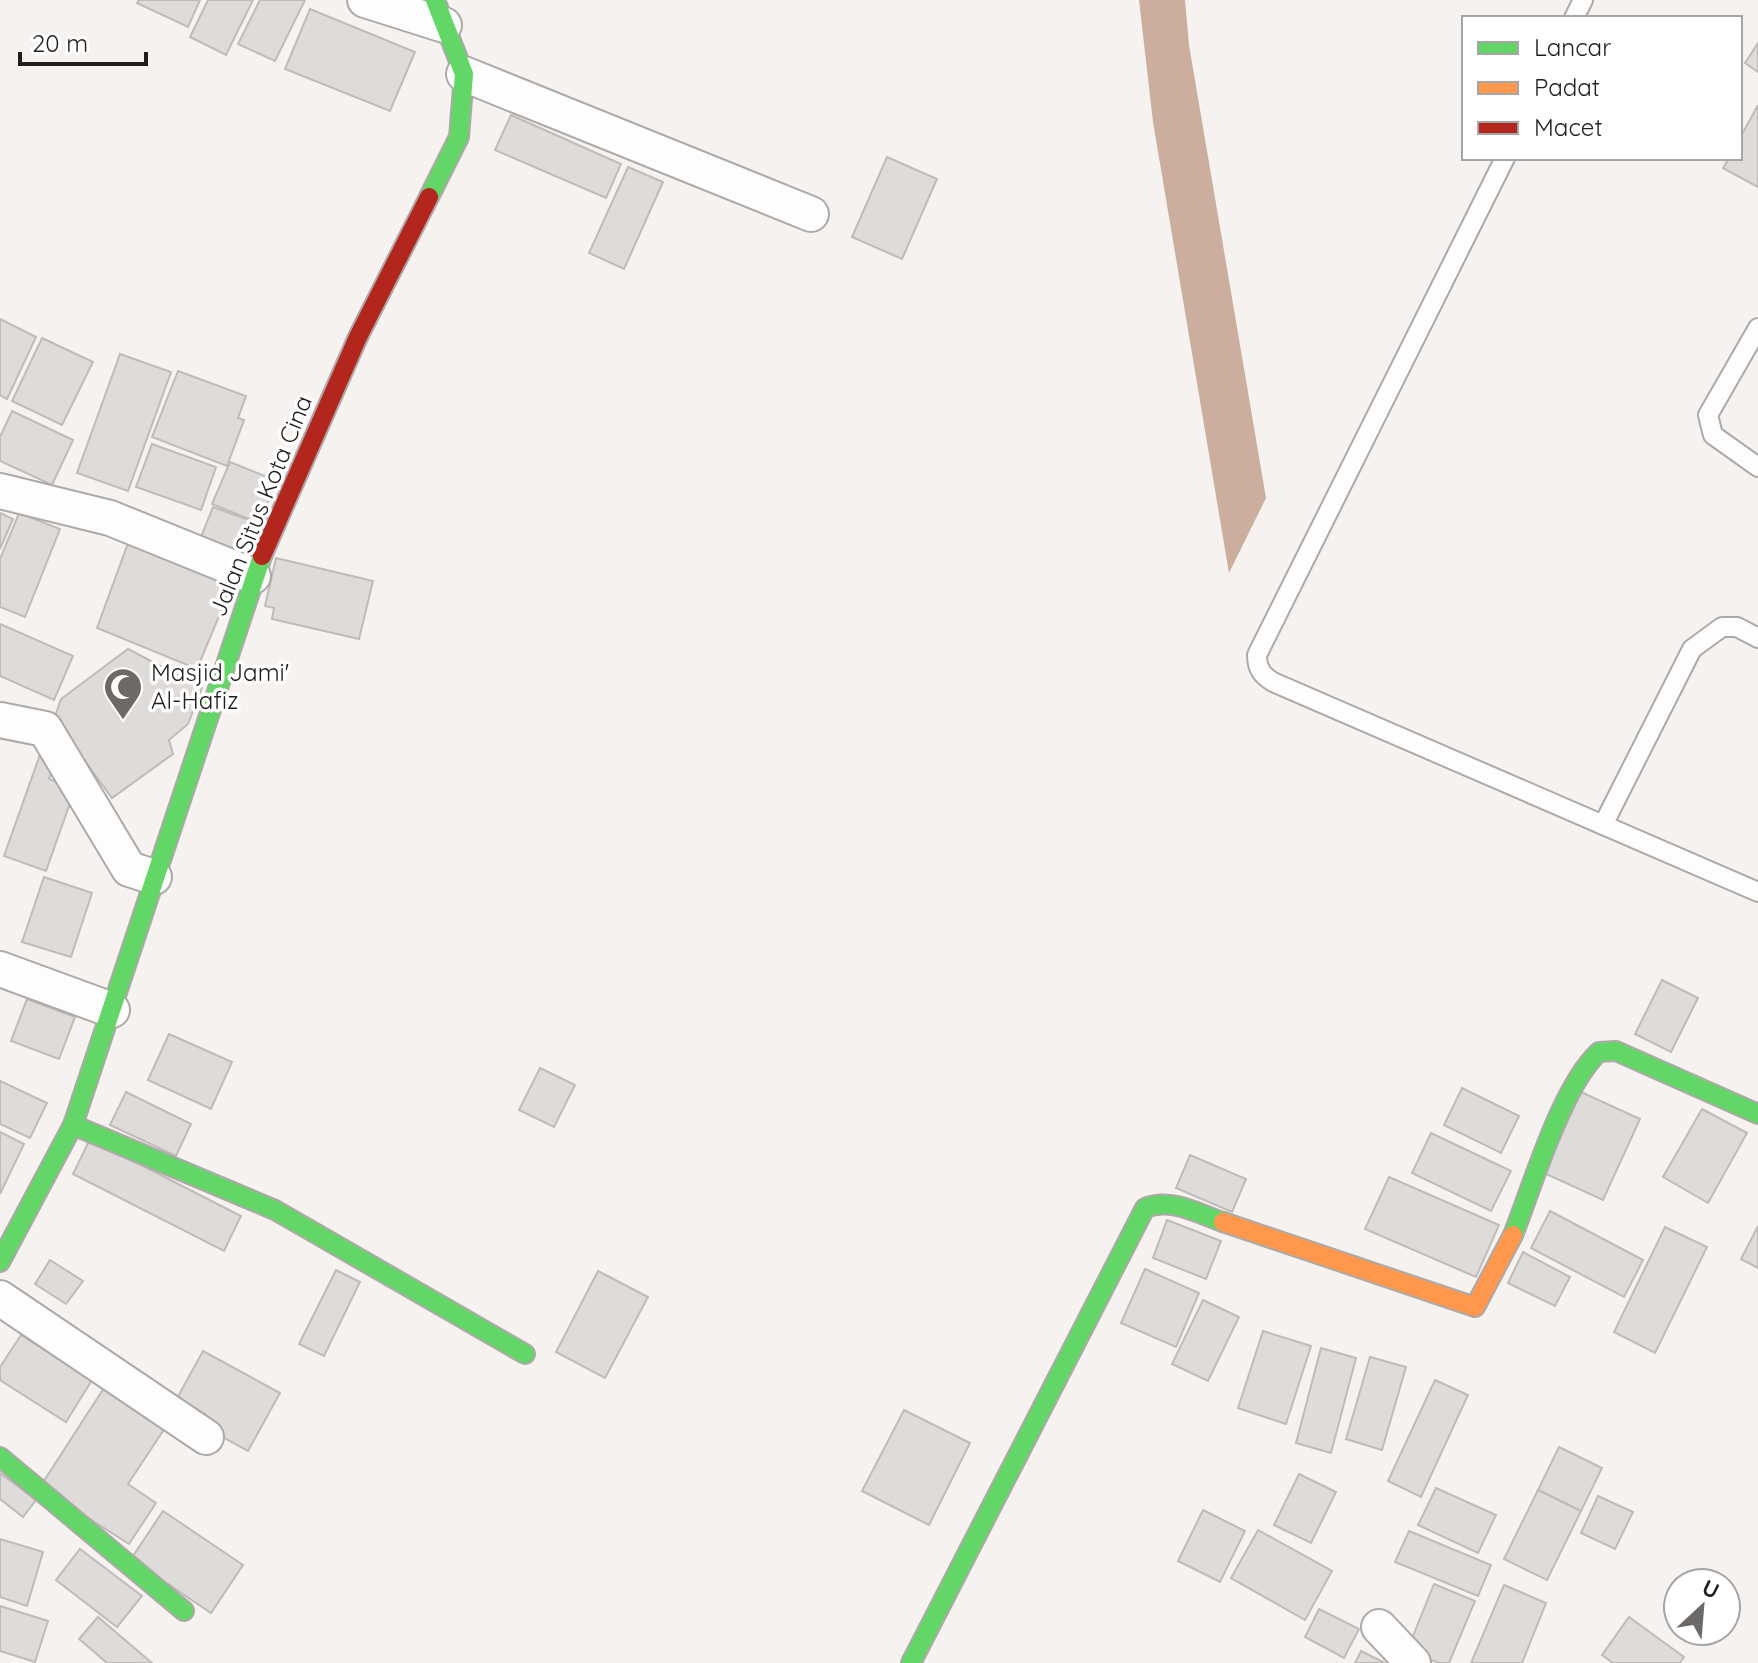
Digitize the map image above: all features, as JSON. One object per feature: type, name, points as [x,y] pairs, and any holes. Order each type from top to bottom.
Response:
[{"type":"street","points":[[365,0],[440,12]]},
{"type":"street","name":"Jalan Situs Kota Cina","points":[[4,1239],[73,1125],[253,576],[358,337],[459,137],[464,74],[440,12]]},
{"type":"street","points":[[464,74],[811,214]]},
{"type":"street","points":[[0,491],[110,518],[253,576]]},
{"type":"street","points":[[0,720],[45,729],[129,869],[154,877]]},
{"type":"street","points":[[0,969],[112,1010]]},
{"type":"street","points":[[911,1663],[1145,1208],[1158,1202],[1170,1204],[1475,1307],[1491,1285],[1551,1134],[1587,1064],[1599,1052],[1616,1051],[1758,1114]]},
{"type":"street","points":[[73,1125],[275,1210],[525,1354]]},
{"type":"street","points":[[0,1298],[206,1437]]},
{"type":"street","points":[[0,1457],[184,1611]]},
{"type":"street","points":[[1379,1627],[1413,1663]]},
{"type":"lane","points":[[1504,160],[1257,655],[1257,663],[1265,677],[1273,682],[1758,892]]},
{"type":"lane","points":[[1758,328],[1708,415],[1713,435],[1758,467]]},
{"type":"lane","points":[[1603,825],[1692,649],[1722,627],[1737,627],[1758,638]]},
{"type":"shaded area","points":[[1139,0],[1185,0],[1189,45],[1266,498],[1229,573],[1153,122]]},
{"type":"building","points":[[139,0],[200,0],[188,27],[137,3]]},
{"type":"building","points":[[208,0],[253,0],[226,55],[190,37]]},
{"type":"building","points":[[260,0],[305,0],[275,61],[238,44]]},
{"type":"building","points":[[310,9],[415,52],[390,111],[285,69]]},
{"type":"building","points":[[1758,43],[1758,72],[1745,63]]},
{"type":"building","points":[[1758,105],[1758,187],[1723,168],[1728,160],[1742,160],[1742,134]]},
{"type":"building","points":[[511,115],[621,164],[606,198],[495,150]]},
{"type":"building","points":[[887,157],[937,179],[902,259],[852,237]]},
{"type":"building","points":[[628,167],[663,182],[624,269],[589,253]]},
{"type":"building","points":[[0,319],[36,337],[7,399],[0,395]]},
{"type":"building","points":[[42,338],[93,362],[62,425],[12,401]]},
{"type":"building","points":[[120,354],[171,372],[128,491],[77,473]]},
{"type":"building","points":[[178,371],[246,396],[238,418],[244,420],[227,466],[152,437]]},
{"type":"building","points":[[12,411],[73,440],[52,485],[0,461],[0,437]]},
{"type":"building","points":[[152,444],[216,467],[201,510],[136,487]]},
{"type":"building","points":[[230,462],[277,481],[259,523],[212,504]]},
{"type":"building","points":[[213,507],[257,523],[243,559],[199,542]]},
{"type":"building","points":[[0,513],[13,519],[0,549]]},
{"type":"building","points":[[19,513],[60,529],[25,617],[0,607],[0,559]]},
{"type":"building","points":[[131,535],[235,578],[197,669],[97,628]]},
{"type":"building","points":[[276,558],[373,581],[359,639],[272,619],[274,608],[265,606]]},
{"type":"building","points":[[0,624],[73,656],[54,700],[0,676]]},
{"type":"building","name":"Masjid Jami' Al-Hafiz","points":[[128,649],[202,688],[188,724],[169,740],[173,754],[112,798],[54,719],[61,699]]},
{"type":"building","points":[[42,749],[58,754],[49,779],[75,789],[46,871],[4,856]]},
{"type":"building","points":[[44,877],[92,893],[71,957],[22,942]]},
{"type":"building","points":[[1662,980],[1698,998],[1671,1052],[1635,1034]]},
{"type":"building","points":[[27,999],[75,1017],[59,1059],[11,1041]]},
{"type":"building","points":[[169,1034],[232,1062],[211,1109],[148,1080]]},
{"type":"building","points":[[540,1068],[575,1085],[554,1127],[519,1110]]},
{"type":"building","points":[[0,1081],[47,1103],[30,1138],[0,1124]]},
{"type":"building","points":[[1462,1088],[1519,1116],[1501,1153],[1444,1125]]},
{"type":"building","points":[[126,1092],[191,1124],[176,1156],[110,1125]]},
{"type":"building","points":[[1581,1092],[1640,1119],[1603,1200],[1544,1173]]},
{"type":"building","points":[[1702,1109],[1747,1133],[1708,1203],[1663,1177]]},
{"type":"building","points":[[0,1132],[24,1144],[0,1194]]},
{"type":"building","points":[[1431,1133],[1511,1171],[1491,1211],[1412,1173]]},
{"type":"building","points":[[90,1139],[241,1216],[224,1251],[73,1174]]},
{"type":"building","points":[[1190,1155],[1246,1179],[1232,1212],[1176,1188]]},
{"type":"building","points":[[1389,1177],[1499,1225],[1476,1277],[1365,1229]]},
{"type":"building","points":[[1550,1211],[1643,1260],[1624,1297],[1531,1248]]},
{"type":"building","points":[[1167,1220],[1221,1241],[1206,1279],[1153,1258]]},
{"type":"building","points":[[1758,1226],[1758,1268],[1741,1259]]},
{"type":"building","points":[[1665,1227],[1707,1247],[1655,1353],[1614,1332]]},
{"type":"building","points":[[1523,1252],[1570,1277],[1555,1306],[1508,1283]]},
{"type":"building","points":[[50,1260],[83,1281],[66,1304],[35,1284]]},
{"type":"building","points":[[1145,1269],[1199,1293],[1176,1347],[1121,1323]]},
{"type":"building","points":[[336,1270],[360,1282],[324,1356],[299,1344]]},
{"type":"building","points":[[598,1271],[648,1297],[605,1378],[556,1352]]},
{"type":"building","points":[[1203,1300],[1239,1317],[1208,1381],[1172,1364]]},
{"type":"building","points":[[1263,1331],[1311,1346],[1286,1424],[1238,1408]]},
{"type":"building","points":[[21,1335],[92,1380],[66,1422],[0,1380],[0,1367]]},
{"type":"building","points":[[1321,1348],[1356,1358],[1331,1453],[1296,1443]]},
{"type":"building","points":[[203,1351],[280,1393],[248,1451],[171,1409]]},
{"type":"building","points":[[1370,1357],[1406,1367],[1382,1450],[1346,1439]]},
{"type":"building","points":[[1435,1380],[1468,1395],[1421,1497],[1388,1481]]},
{"type":"building","points":[[104,1388],[165,1428],[128,1484],[156,1503],[129,1544],[40,1487]]},
{"type":"building","points":[[904,1410],[970,1443],[929,1525],[862,1491]]},
{"type":"building","points":[[1559,1447],[1602,1468],[1581,1511],[1538,1490]]},
{"type":"building","points":[[0,1473],[36,1500],[23,1517],[0,1499]]},
{"type":"building","points":[[1299,1474],[1336,1492],[1311,1543],[1274,1525]]},
{"type":"building","points":[[1436,1488],[1496,1515],[1478,1553],[1418,1525]]},
{"type":"building","points":[[1538,1490],[1581,1511],[1547,1580],[1504,1559]]},
{"type":"building","points":[[1598,1496],[1633,1512],[1615,1549],[1581,1533]]},
{"type":"building","points":[[1203,1510],[1245,1531],[1220,1582],[1178,1561]]},
{"type":"building","points":[[163,1511],[243,1565],[211,1613],[131,1559]]},
{"type":"building","points":[[1258,1530],[1332,1571],[1305,1620],[1231,1578]]},
{"type":"building","points":[[1409,1531],[1491,1565],[1478,1596],[1395,1562]]},
{"type":"building","points":[[0,1539],[43,1552],[27,1606],[0,1597]]},
{"type":"building","points":[[80,1549],[142,1596],[117,1627],[56,1580]]},
{"type":"building","points":[[1434,1584],[1475,1601],[1449,1663],[1439,1663],[1407,1651]]},
{"type":"building","points":[[1504,1585],[1546,1603],[1522,1663],[1471,1663]]},
{"type":"building","points":[[0,1606],[48,1621],[35,1662],[0,1651]]},
{"type":"building","points":[[1319,1609],[1359,1629],[1344,1658],[1305,1637]]},
{"type":"building","points":[[98,1617],[152,1663],[107,1663],[79,1639]]},
{"type":"building","points":[[1629,1617],[1662,1641],[1662,1647],[1670,1647],[1684,1657],[1680,1663],[1613,1663],[1602,1655]]},
{"type":"building","points":[[1361,1651],[1385,1663],[1355,1663]]},
{"type":"traffic: fast","points":[[429,197],[459,137],[464,74],[435,0]]},
{"type":"traffic: fast","points":[[0,1262],[73,1125],[262,556]]},
{"type":"traffic: fast","points":[[1513,1235],[1560,1112],[1572,1088],[1599,1052],[1616,1051],[1758,1114]]},
{"type":"traffic: fast","points":[[73,1125],[275,1210],[525,1354]]},
{"type":"traffic: fast","points":[[911,1663],[1145,1208],[1174,1205],[1223,1222]]},
{"type":"traffic: fast","points":[[0,1457],[184,1611]]},
{"type":"traffic: slow","points":[[1223,1222],[1475,1307],[1513,1235]]},
{"type":"traffic: jam","points":[[262,556],[358,337],[429,197]]},
{"type":"place","name":"Masjid Jami' Al-Hafiz","points":[[123,721]]}]
